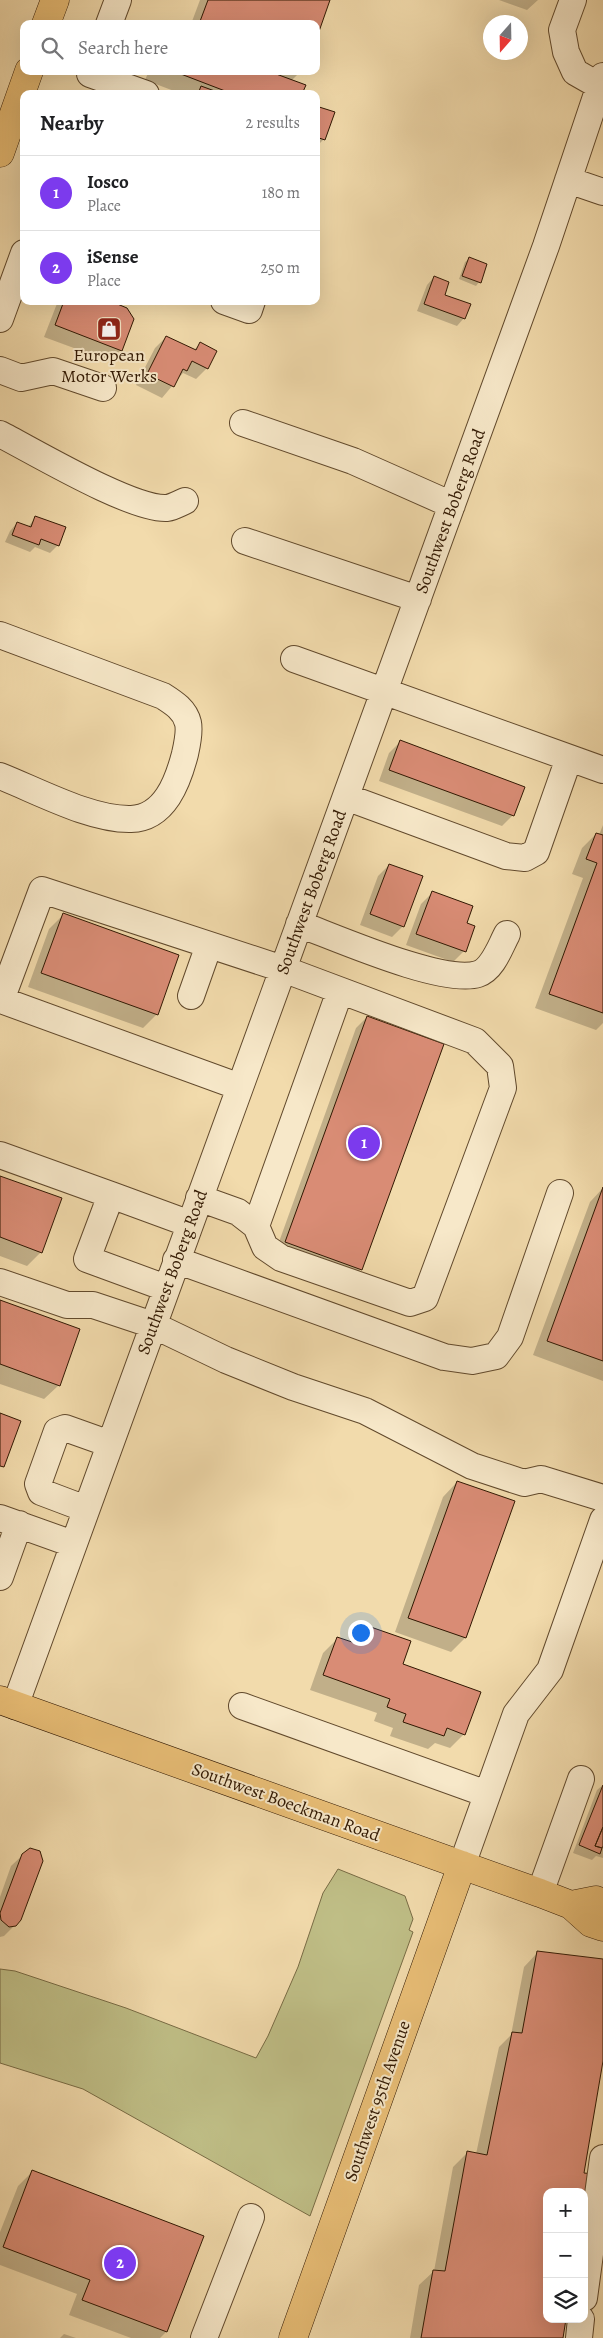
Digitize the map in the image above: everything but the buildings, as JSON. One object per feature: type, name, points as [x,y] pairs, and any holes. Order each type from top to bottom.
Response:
[{"type":"main road","points":[[48,20],[55,0]]},
{"type":"main road","points":[[22,90],[28,75]]},
{"type":"main road","points":[[0,152],[20,96]]},
{"type":"main road","name":"Southwest Boeckman Road","points":[[7,1703],[540,1893],[571,1905],[592,1923],[603,1927]]},
{"type":"main road","name":"Southwest 95th Avenue","points":[[293,2338],[462,1865]]},
{"type":"main road","points":[[571,1905],[596,1900],[603,1903]]},
{"type":"street","points":[[110,20],[118,0]]},
{"type":"street","points":[[573,0],[562,30],[566,52],[576,72],[602,84]]},
{"type":"street","points":[[88,80],[129,90]]},
{"type":"street","name":"Southwest Boberg Road","points":[[7,1703],[74,1544],[452,505],[602,84]]},
{"type":"street","points":[[568,180],[603,192]]},
{"type":"street","points":[[0,319],[20,264]]},
{"type":"street","points":[[235,305],[249,310],[251,305]]},
{"type":"street","points":[[0,370],[21,378],[53,371],[103,388]]},
{"type":"street","points":[[243,423],[353,461],[452,505]]},
{"type":"street","points":[[0,434],[108,490],[148,506],[168,508],[185,501]]},
{"type":"street","points":[[245,541],[418,599]]},
{"type":"street","points":[[0,635],[163,696],[180,707],[188,724],[185,754],[171,794],[154,812],[132,819],[102,817],[0,776]]},
{"type":"street","points":[[294,659],[603,770]]},
{"type":"street","points":[[346,797],[506,856],[525,858],[536,852],[569,758]]},
{"type":"street","points":[[199,1198],[238,1212],[256,1226],[265,1247],[281,1258],[410,1304],[425,1298],[503,1088],[500,1066],[475,1041],[282,969],[42,890],[1,1000],[240,1087]]},
{"type":"street","points":[[299,924],[426,971],[463,976],[479,974],[490,965],[507,934]]},
{"type":"street","points":[[191,996],[209,945]]},
{"type":"street","points":[[256,1226],[340,991]]},
{"type":"street","points":[[0,1156],[190,1224]]},
{"type":"street","points":[[176,1260],[444,1357],[472,1361],[496,1356],[510,1337],[560,1193]]},
{"type":"street","points":[[111,1195],[87,1259],[166,1288]]},
{"type":"street","points":[[0,1282],[67,1305],[93,1305],[153,1325],[226,1360],[364,1411],[472,1466],[524,1483],[541,1479],[603,1498]]},
{"type":"street","points":[[86,1509],[41,1492],[38,1484],[57,1431],[65,1428],[110,1444]]},
{"type":"street","points":[[462,1865],[516,1714],[550,1670],[603,1520]]},
{"type":"street","points":[[0,1577],[9,1521],[74,1544]]},
{"type":"street","points":[[242,1706],[487,1794]]},
{"type":"street","points":[[540,1893],[581,1779]]},
{"type":"street","points":[[587,2278],[603,2158]]},
{"type":"street","points":[[204,2338],[250,2217]]},
{"type":"street","points":[[579,2338],[581,2323]]},
{"type":"shaded area","points":[[338,1869],[405,1896],[413,1919],[409,1930],[413,1932],[310,2216],[83,2089],[0,2063],[0,1969],[15,1971],[126,2008],[256,2058],[268,2036],[298,1967],[323,1893]]},
{"type":"place","name":"European Motor Werks","points":[[109,329]]},
{"type":"place","name":"Iosco","points":[[364,1143]]},
{"type":"place","name":"iSense","points":[[120,2263]]}]
